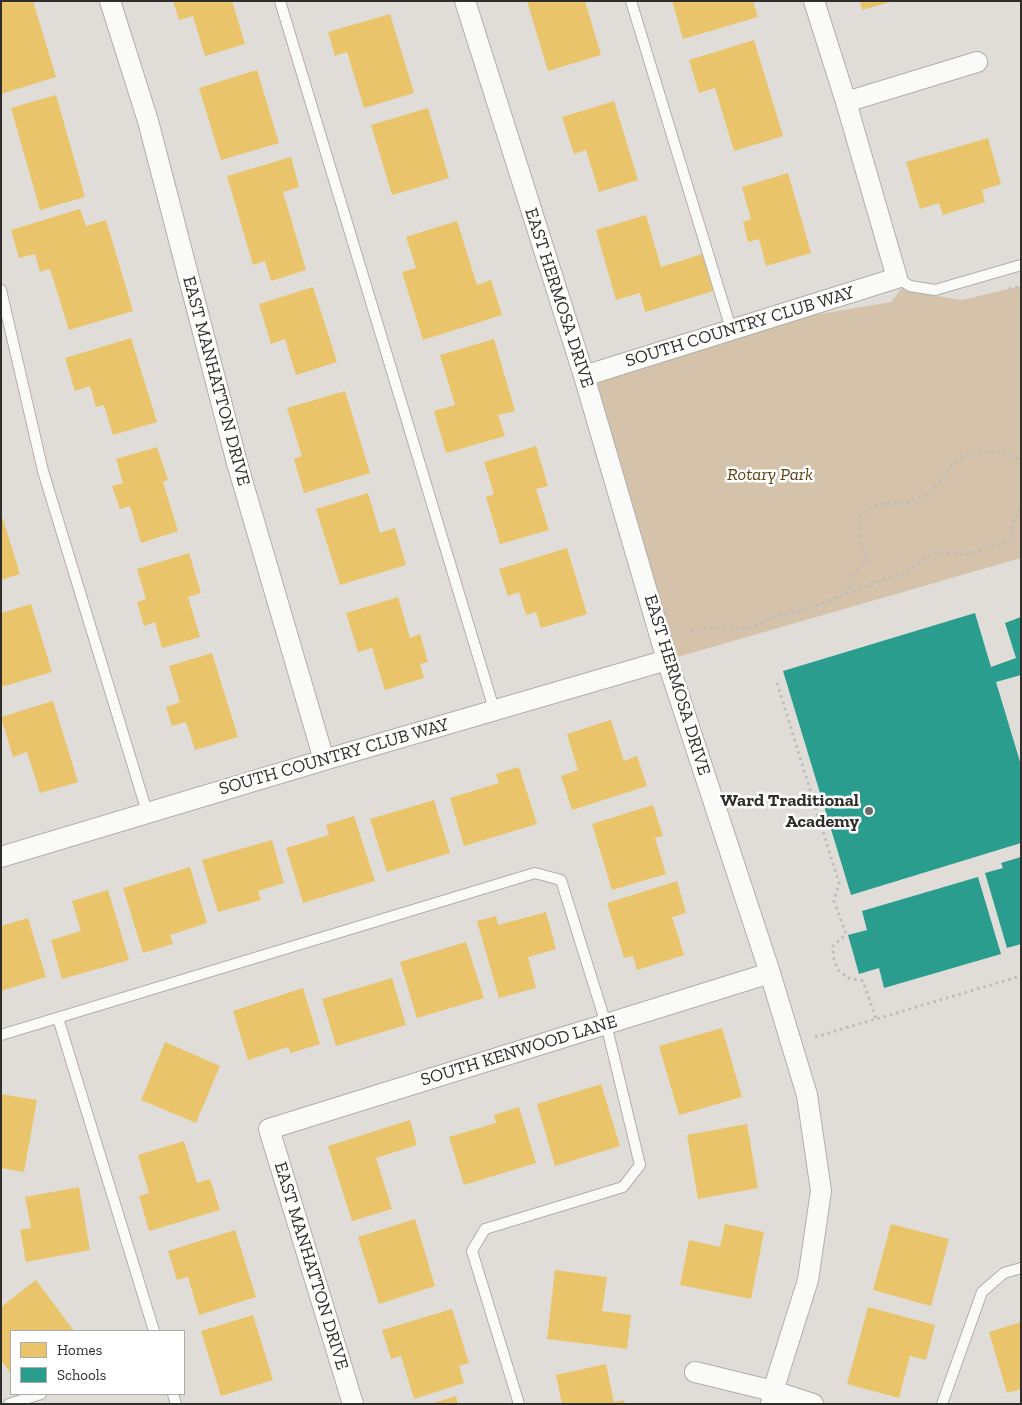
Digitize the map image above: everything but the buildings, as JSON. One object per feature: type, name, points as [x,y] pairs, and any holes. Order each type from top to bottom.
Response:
[{"type":"street","name":"EAST MANHATTON DRIVE","points":[[110,1],[148,121],[237,463],[324,760]]},
{"type":"street","name":"EAST HERMOSA DRIVE","points":[[464,1],[584,376],[667,660],[770,972],[807,1096],[821,1192],[808,1280],[772,1397]]},
{"type":"street","points":[[814,1],[846,102],[897,278]]},
{"type":"street","points":[[846,102],[977,62]]},
{"type":"street","name":"SOUTH COUNTRY CLUB WAY","points":[[584,376],[897,278]]},
{"type":"street","name":"SOUTH COUNTRY CLUB WAY","points":[[1,858],[147,812],[494,709],[667,660]]},
{"type":"street","name":"SOUTH KENWOOD LANE","points":[[269,1129],[770,972]]},
{"type":"street","name":"EAST MANHATTON DRIVE","points":[[269,1129],[353,1404]]},
{"type":"street","points":[[695,1372],[772,1397],[813,1404]]},
{"type":"lane","points":[[280,1],[494,709]]},
{"type":"lane","points":[[631,1],[732,329]]},
{"type":"lane","points":[[897,278],[910,286],[934,290],[1021,265]]},
{"type":"lane","points":[[1,290],[43,471],[147,812]]},
{"type":"lane","points":[[1,1035],[536,873],[561,880],[606,1024],[640,1165],[623,1187],[485,1229],[472,1251],[519,1404]]},
{"type":"lane","points":[[58,1018],[154,1330]]},
{"type":"lane","points":[[942,1404],[982,1292],[1004,1273],[1021,1268]]},
{"type":"lane","points":[[9,1404],[38,1395]]},
{"type":"path","points":[[845,595],[854,573],[867,560],[860,537],[860,517],[870,507],[886,502],[906,503],[926,495],[941,481],[954,462],[974,452],[1000,451],[1020,461]]},
{"type":"path","points":[[691,631],[713,626],[732,630],[753,628],[776,616],[810,608],[885,579],[906,573],[927,557],[938,552],[966,555],[1011,540],[1012,525],[1021,508]]},
{"type":"path","points":[[777,683],[839,884],[834,901],[846,934],[833,946],[833,956],[837,968],[848,978],[863,981],[876,1019]]},
{"type":"path","points":[[815,1037],[1021,976]]},
{"type":"green space","name":"Rotary Park","points":[[908,280],[925,294],[962,300],[1021,286],[1021,558],[667,660],[584,376],[731,329],[891,302]]},
{"type":"place","name":"Ward Traditional Academy","points":[[869,811]]}]
